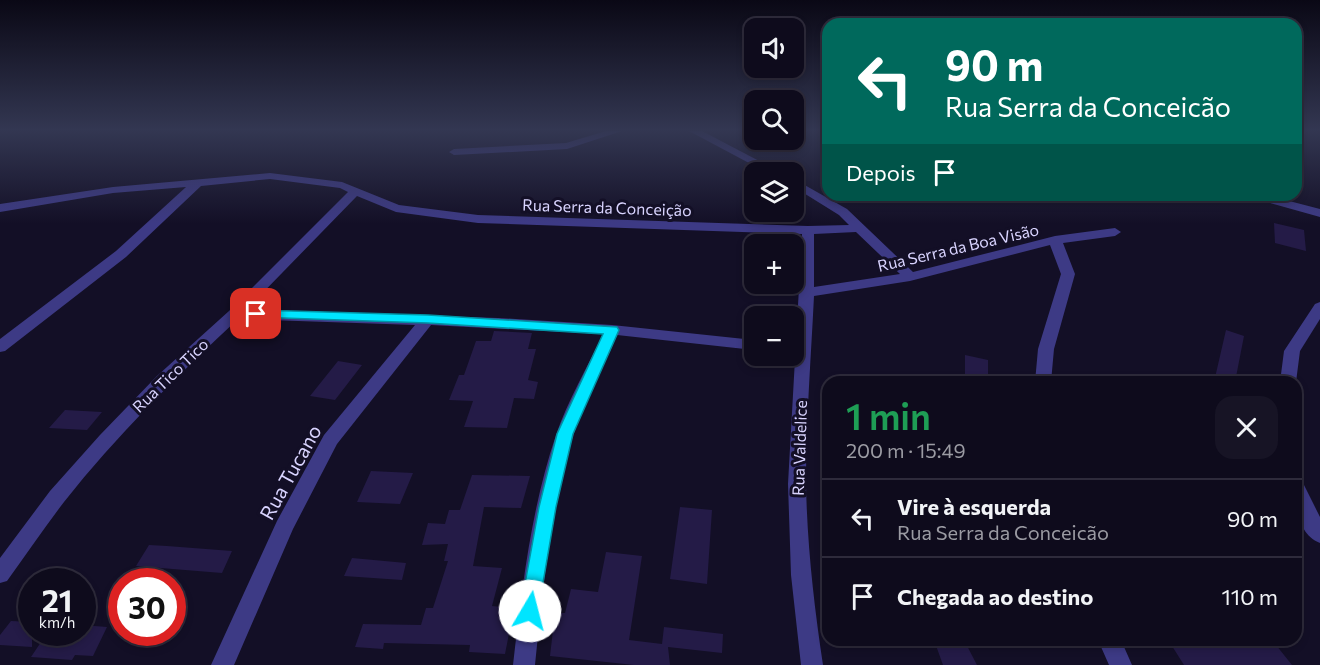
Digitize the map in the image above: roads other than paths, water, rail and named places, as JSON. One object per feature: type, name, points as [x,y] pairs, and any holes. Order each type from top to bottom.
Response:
[{"type":"street","name":"Rua Serra da Conceição","points":[[0,208],[113,190],[270,176],[320,181],[356,190],[396,208],[478,219],[808,230],[861,228]]},
{"type":"street","points":[[0,347],[121,254],[199,181]]},
{"type":"street","points":[[804,189],[822,200]]},
{"type":"street","name":"Rua Tico Tico","points":[[0,574],[57,496],[106,440],[163,380],[234,314],[356,190]]},
{"type":"street","points":[[824,201],[843,212],[910,277]]},
{"type":"street","points":[[1275,201],[1320,213]]},
{"type":"street","points":[[0,220],[24,204]]},
{"type":"street","name":"Rua Valdelice","points":[[804,323],[810,292],[808,230]]},
{"type":"street","name":"Rua Serra da Boa Visão","points":[[810,292],[910,277],[1055,240],[1115,232]]},
{"type":"street","points":[[1044,376],[1046,349],[1068,274],[1055,240]]},
{"type":"street","points":[[1289,376],[1292,351],[1320,307]]},
{"type":"street","points":[[234,314],[428,319],[612,330],[744,344]]},
{"type":"street","name":"Rua Tucano","points":[[222,665],[284,527],[330,440],[428,319]]},
{"type":"street","points":[[524,665],[531,593],[547,507],[565,434],[612,330]]},
{"type":"street","name":"Rua Valdelice","points":[[799,366],[797,484],[799,575],[812,665]]},
{"type":"street","points":[[1302,503],[1320,534]]},
{"type":"street","points":[[1112,646],[1121,665]]}]
